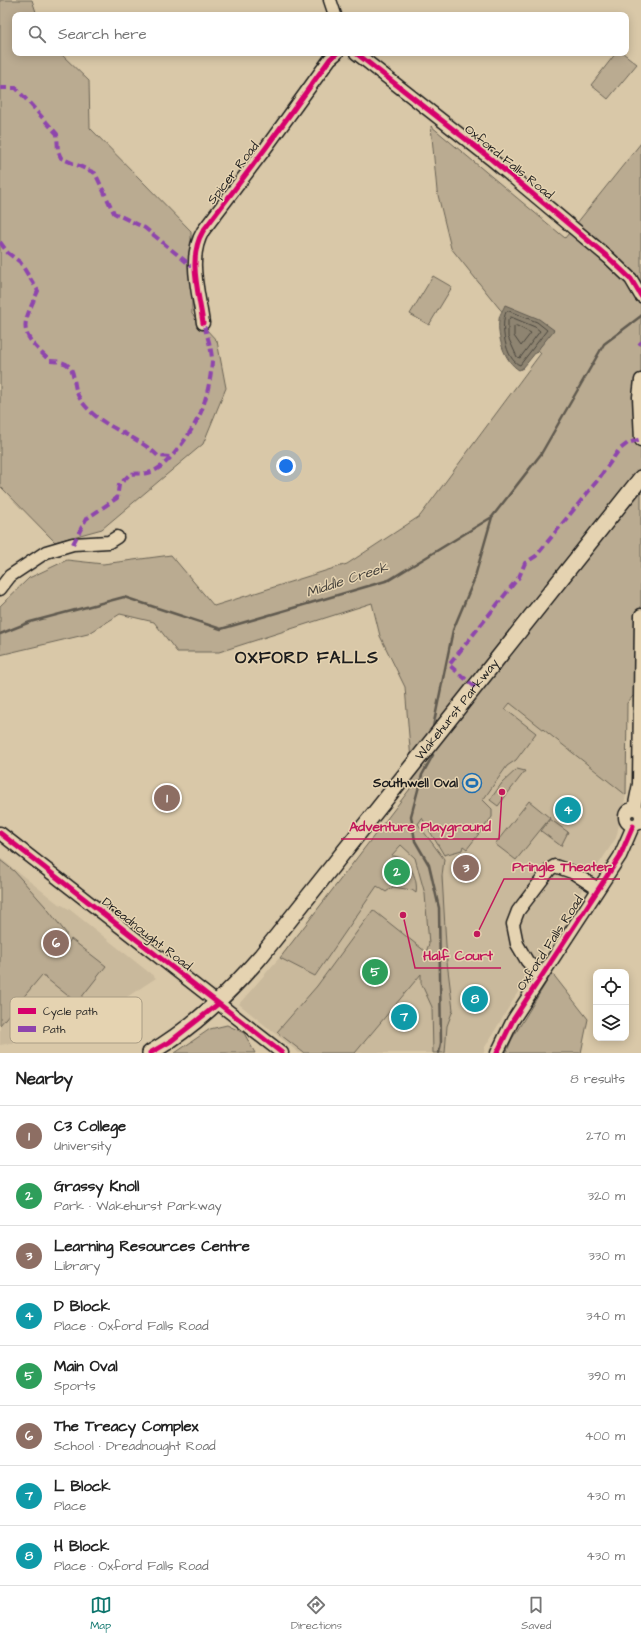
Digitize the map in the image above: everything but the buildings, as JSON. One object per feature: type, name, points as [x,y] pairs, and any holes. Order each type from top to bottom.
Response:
[{"type":"main road","name":"Wakehurst Parkway","points":[[150,1053],[171,1041],[218,1004],[262,956],[641,478]]},
{"type":"street","points":[[330,0],[334,12]]},
{"type":"street","name":"Spicer Road","points":[[203,323],[195,269],[194,252],[196,241],[334,56]]},
{"type":"street","name":"Oxford Falls Road","points":[[360,56],[491,159],[610,258],[631,279],[641,296]]},
{"type":"street","points":[[641,380],[639,397],[641,440]]},
{"type":"street","points":[[0,589],[10,576],[46,552],[73,544],[109,542],[117,537]]},
{"type":"street","name":"Oxford Falls Road","points":[[497,1053],[513,1020],[626,846],[633,826],[627,823],[624,817],[627,812],[634,809],[639,784],[641,615]]},
{"type":"street","name":"Dreadnought Road","points":[[0,833],[282,1053]]},
{"type":"street","points":[[541,976],[527,961],[517,944],[513,924],[518,911],[550,869],[555,866],[572,872],[598,889]]},
{"type":"shaded area","points":[[0,0],[32,0],[36,12],[12,12],[12,56],[63,56],[89,81],[90,128],[191,231],[192,314],[217,341],[226,388],[203,444],[102,529],[55,542],[0,486]]},
{"type":"shaded area","points":[[614,56],[627,56],[637,64],[608,99],[591,85]]},
{"type":"shaded area","points":[[431,126],[565,238],[641,143],[641,687],[627,703],[626,795],[510,703],[505,709],[536,733],[516,760],[507,766],[483,800],[492,809],[492,817],[467,849],[463,846],[462,850],[444,855],[422,818],[418,824],[444,859],[442,876],[447,962],[453,1010],[447,1026],[445,1053],[433,1053],[432,1007],[421,983],[421,974],[355,1053],[304,1053],[277,1032],[317,986],[373,910],[426,952],[429,944],[425,894],[415,858],[401,845],[391,856],[402,859],[411,868],[416,881],[416,893],[412,890],[393,887],[386,892],[377,886],[315,976],[280,958],[413,785],[405,687],[380,636],[372,603],[219,652],[177,652],[154,622],[120,614],[88,634],[0,655],[0,606],[29,578],[67,560],[103,564],[171,555],[214,606],[347,564],[420,516],[541,353],[499,308],[451,248],[437,191]]},
{"type":"shaded area","points":[[433,276],[452,287],[429,325],[410,314]]},
{"type":"shaded area","points":[[510,703],[626,795],[616,838],[549,940],[485,1047],[484,1053],[299,1053],[239,1004],[280,957],[413,785],[435,801]]},
{"type":"shaded area","points":[[517,769],[525,771],[498,806],[490,800],[502,783]]},
{"type":"shaded area","points":[[529,801],[550,818],[516,860],[495,844]]},
{"type":"shaded area","points":[[550,819],[568,832],[561,846],[541,831]]},
{"type":"shaded area","points":[[0,858],[56,902],[69,909],[156,978],[127,997],[10,997],[10,1043],[12,1043],[0,1045]]},
{"type":"shaded area","points":[[0,860],[14,871],[45,906],[66,933],[66,946],[71,939],[106,966],[82,997],[70,997],[42,975],[24,997],[10,997],[10,1013],[0,1025]]},
{"type":"shaded area","points":[[552,973],[588,1019],[581,1053],[506,1053],[512,1039]]},
{"type":"shaded area","points":[[227,1025],[244,1033],[255,1053],[175,1053],[210,1029]]},
{"type":"water","points":[[505,305],[539,319],[554,330],[523,368],[519,370],[509,361],[500,341],[499,318]]},
{"type":"waterway","name":"Middle Creek","points":[[0,634],[30,622],[124,597],[221,629],[389,580],[492,517],[541,454],[604,344],[641,316]]},
{"type":"waterway","points":[[433,727],[453,630],[474,580],[492,517]]},
{"type":"waterway","points":[[433,755],[422,775],[411,816],[415,841],[429,865],[439,908],[441,1043],[439,1053]]},
{"type":"marked path","points":[[0,88],[16,88],[57,134],[58,151],[61,158],[95,173],[114,213],[145,228],[195,269]]},
{"type":"marked path","points":[[0,242],[8,253],[20,262],[38,291],[26,321],[26,329],[32,343],[50,361],[65,363],[69,366],[72,370],[79,398],[98,418],[142,443],[158,456],[171,457]]},
{"type":"marked path","points":[[73,544],[86,519],[117,498],[119,485],[130,474],[148,473],[156,470],[179,448],[192,429],[203,406],[212,361],[209,342],[203,323]]},
{"type":"marked path","points":[[475,687],[449,665],[519,577],[525,563],[536,556],[597,481],[619,450],[628,443],[641,439]]},
{"type":"cycle path","points":[[203,323],[197,288],[195,264],[198,241],[203,231],[334,56]]},
{"type":"cycle path","points":[[360,56],[491,159],[609,258],[631,279],[641,296]]},
{"type":"cycle path","points":[[497,1053],[513,1020],[620,856],[633,826]]},
{"type":"cycle path","points":[[0,833],[282,1053]]},
{"type":"cycle path","points":[[150,1053],[171,1041],[218,1004]]},
{"type":"place","name":"Southwell Oval","points":[[472,783]]},
{"type":"place","name":"Adventure Playground","points":[[502,792]]},
{"type":"place","name":"C3 College","points":[[167,798]]},
{"type":"place","name":"D Block","points":[[568,810]]},
{"type":"place","name":"Learning Resources Centre","points":[[466,868]]},
{"type":"place","name":"Grassy Knoll","points":[[397,872]]},
{"type":"place","name":"Half Court","points":[[403,915]]},
{"type":"place","name":"Pringle Theater","points":[[477,934]]},
{"type":"place","name":"The Treacy Complex","points":[[56,943]]},
{"type":"place","name":"Main Oval","points":[[375,972]]},
{"type":"place","name":"H Block","points":[[475,999]]},
{"type":"place","name":"L Block","points":[[404,1017]]},
{"type":"district","name":"OXFORD FALLS","points":[[307,658]]}]
